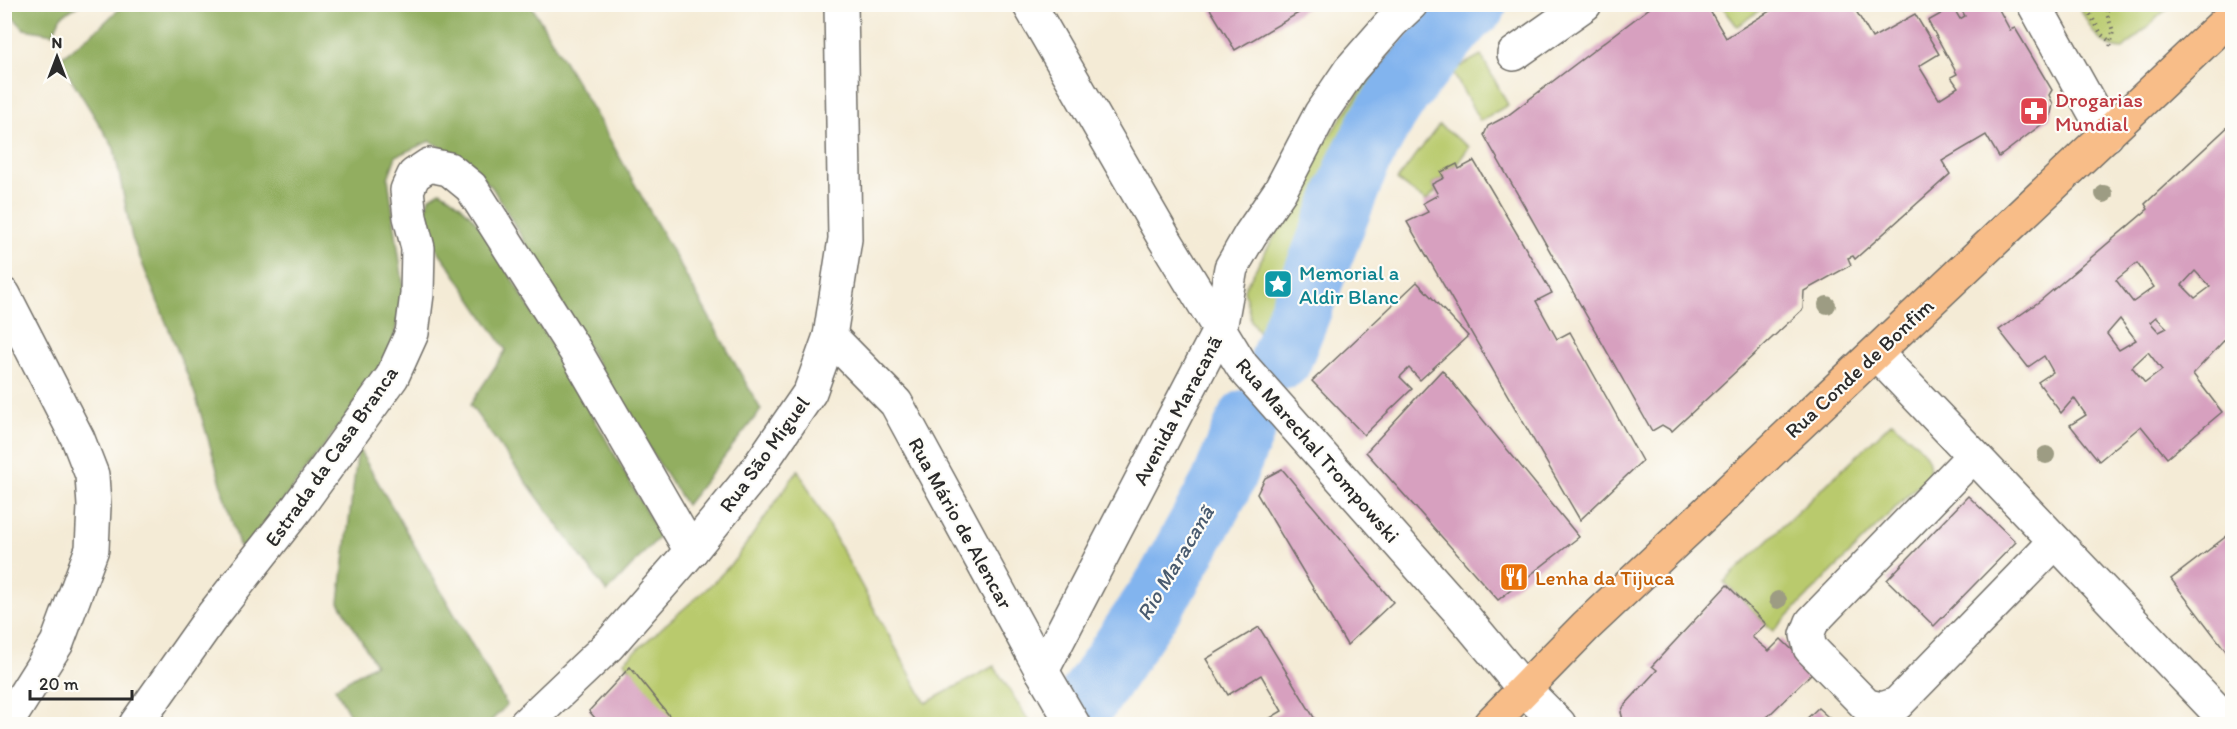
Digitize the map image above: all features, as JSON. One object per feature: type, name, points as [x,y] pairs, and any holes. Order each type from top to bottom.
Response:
[{"type":"main road","name":"Rua Conde de Bonfim","points":[[1490,724],[1585,627],[2232,16]]},
{"type":"street","name":"Rua São Miguel","points":[[526,724],[609,645],[691,551],[753,476],[810,392],[830,336],[845,239],[841,4]]},
{"type":"street","name":"Avenida Maracanã","points":[[1042,671],[1220,329],[1231,268],[1280,191],[1321,113],[1350,70],[1411,4]]},
{"type":"street","points":[[1514,54],[1585,4]]},
{"type":"street","points":[[2034,4],[2107,135]]},
{"type":"street","name":"Rua Marechal Trompowski","points":[[1028,5],[1164,238],[1242,366],[1460,612],[1524,690],[1559,724]]},
{"type":"street","name":"Estrada da Casa Branca","points":[[136,724],[213,615],[298,507],[392,377],[412,333],[417,294],[418,248],[410,217],[407,190],[414,175],[429,165],[449,169],[471,187],[576,352],[691,551]]},
{"type":"street","points":[[4,295],[78,439],[92,476],[94,506],[92,549],[57,643],[6,724]]},
{"type":"street","name":"Rua Mário de Alencar","points":[[830,336],[896,403],[1066,712]]},
{"type":"street","points":[[1876,353],[2220,714],[2223,724]]},
{"type":"street","points":[[1973,456],[1812,622],[1808,634],[1810,648],[1867,706],[1882,709],[1897,704],[2055,542]]},
{"type":"path","points":[[2084,4],[2102,35],[2111,42]]},
{"type":"path","points":[[2107,4],[2107,14],[2113,31],[2110,48]]},
{"type":"green space","points":[[5,4],[79,5],[61,16],[53,34],[24,29],[15,19],[5,13]]},
{"type":"green space","points":[[123,5],[531,5],[599,120],[761,410],[686,505],[632,422],[492,187],[456,155],[430,141],[396,156],[388,178],[404,290],[392,348],[350,411],[247,550],[239,545],[195,394],[132,238],[114,148],[59,59],[100,27]]},
{"type":"green space","points":[[1439,5],[1452,5],[1391,72],[1365,108],[1338,157],[1267,344],[1251,321],[1244,289],[1273,239],[1313,159],[1363,87],[1394,49]]},
{"type":"green space","points":[[1721,5],[1767,5],[1737,26]]},
{"type":"green space","points":[[2078,5],[2171,5],[2123,49],[2100,40]]},
{"type":"green space","points":[[1481,55],[1508,105],[1480,121],[1452,71]]},
{"type":"green space","points":[[1439,125],[1469,147],[1457,164],[1442,172],[1444,178],[1432,184],[1436,191],[1426,201],[1397,180]]},
{"type":"green space","points":[[440,191],[466,210],[486,236],[575,384],[660,536],[607,592],[470,405],[506,350],[433,244],[424,213],[429,198]]},
{"type":"green space","points":[[1892,422],[1924,453],[1930,467],[1928,475],[1773,631],[1724,582]]},
{"type":"green space","points":[[358,448],[507,705],[488,724],[355,724],[335,688],[375,664],[339,602]]},
{"type":"green space","points":[[798,470],[926,703],[994,666],[1031,724],[675,724],[624,661],[712,584],[735,560]]},
{"type":"building","points":[[1207,4],[1314,4],[1235,50]]},
{"type":"building","points":[[1655,4],[1706,4],[1726,38],[1781,4],[1852,4],[1872,38],[1915,14],[1939,54],[1919,66],[1939,99],[1958,87],[1951,77],[1957,74],[1928,21],[1953,7],[1960,19],[1965,16],[1958,4],[1996,4],[2010,30],[2015,28],[2052,90],[2049,95],[2053,104],[2050,118],[1999,157],[1986,135],[1942,161],[1950,174],[1855,259],[1853,256],[1848,258],[1851,265],[1804,291],[1803,309],[1672,431],[1662,425],[1652,431],[1484,135],[1488,126],[1507,116]]},
{"type":"building","points":[[2232,123],[2232,332],[2193,374],[2222,412],[2167,458],[2141,426],[2099,461],[2070,425],[2086,415],[2074,398],[2061,413],[2038,382],[2053,372],[2044,356],[2028,367],[1999,330],[2040,301],[2148,209],[2145,204]],"holes":[[[2137,263],[2154,287],[2133,302],[2116,280]],[[2195,271],[2210,287],[2195,298],[2182,285]],[[2156,317],[2167,328],[2159,332],[2150,322]],[[2120,319],[2136,340],[2119,350],[2107,334]],[[2148,352],[2162,370],[2145,383],[2132,367]]]},
{"type":"building","points":[[1474,161],[1552,293],[1536,301],[1557,339],[1570,332],[1642,461],[1580,520],[1407,222],[1428,212],[1423,203],[1438,195],[1432,184],[1444,178],[1441,172],[1457,164],[1459,169]]},
{"type":"building","points":[[1417,282],[1468,336],[1420,380],[1409,368],[1400,377],[1412,389],[1364,435],[1312,381]]},
{"type":"building","points":[[1442,370],[1579,537],[1498,600],[1366,452]]},
{"type":"building","points":[[1282,469],[1393,602],[1347,645],[1257,494],[1265,478]]},
{"type":"building","points":[[1968,496],[2016,542],[1934,626],[1887,580]]},
{"type":"building","points":[[2232,532],[2232,659],[2171,579]]},
{"type":"building","points":[[1727,585],[1766,624],[1752,637],[1769,651],[1781,639],[1814,671],[1760,724],[1627,724],[1621,712],[1657,670],[1652,666]]},
{"type":"building","points":[[1259,627],[1318,724],[1260,724],[1282,711],[1261,675],[1228,695],[1206,659]]},
{"type":"building","points":[[630,667],[676,724],[600,724],[589,711]]},
{"type":"building","points":[[1818,708],[1836,724],[1801,724]]},
{"type":"waterway","name":"Rio Maracanã","points":[[1281,359],[1358,164],[1381,121],[1402,89],[1463,15],[1476,4]]},
{"type":"waterway","name":"Rio Maracanã","points":[[1089,698],[1165,586],[1221,485],[1248,420]]},
{"type":"place","name":"Drogarias Mundial","points":[[2034,111]]},
{"type":"place","name":"Memorial a Aldir Blanc","points":[[1278,284]]},
{"type":"place","name":"Lenha da Tijuca","points":[[1514,577]]}]
